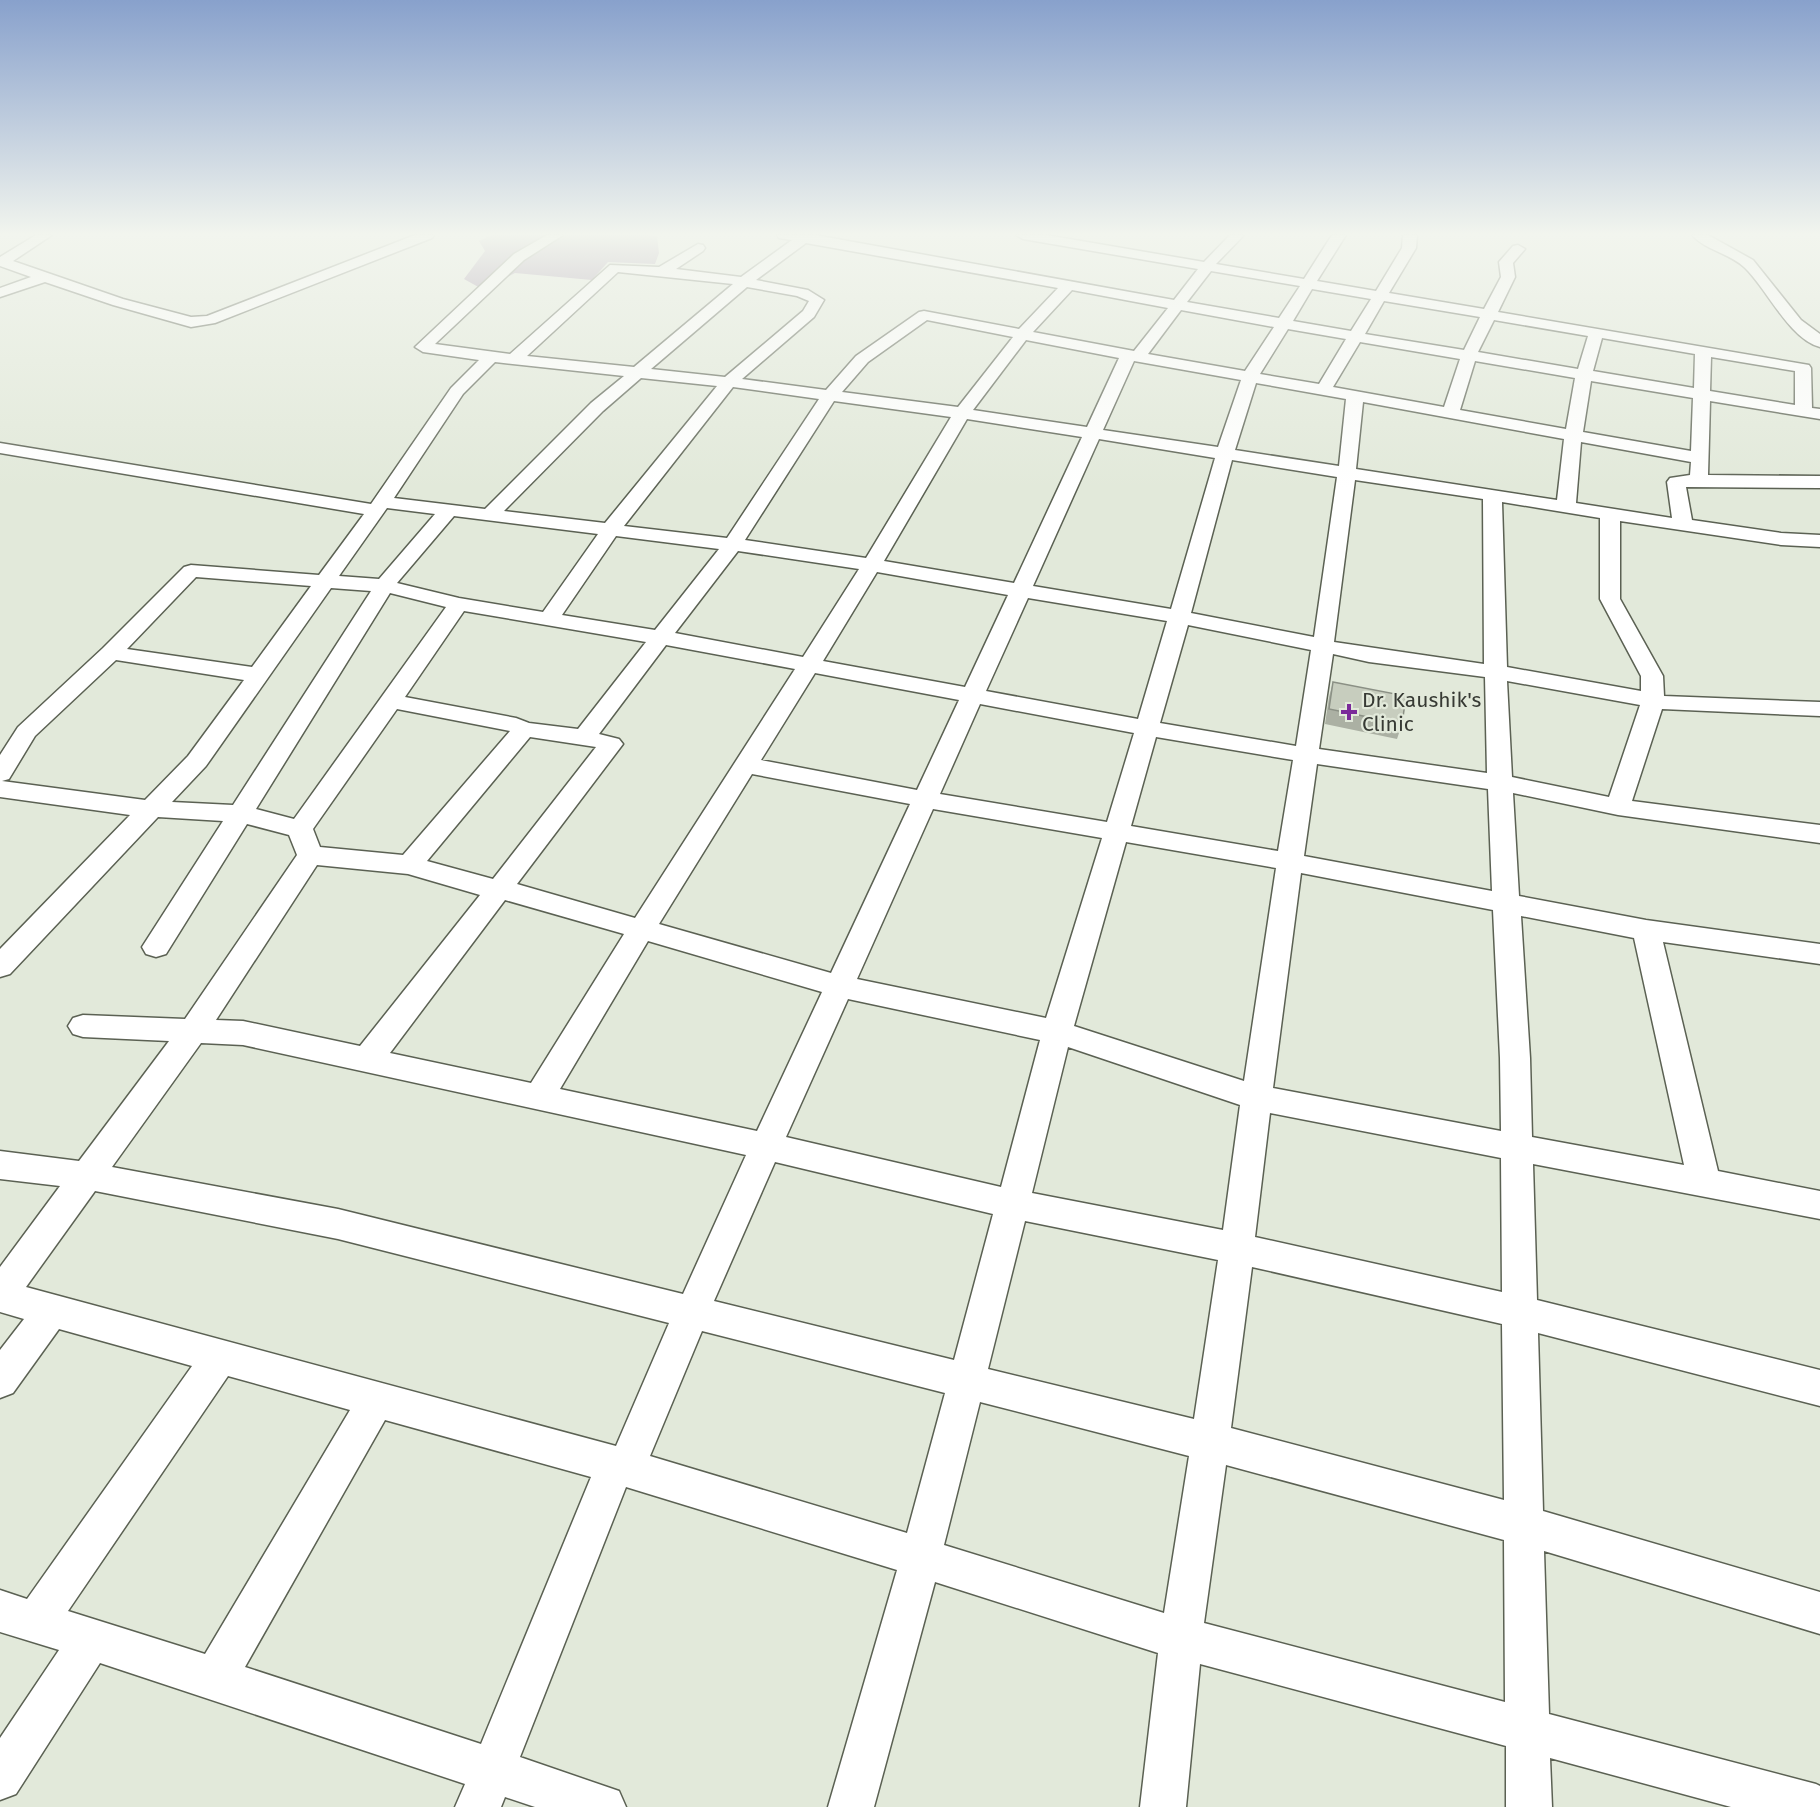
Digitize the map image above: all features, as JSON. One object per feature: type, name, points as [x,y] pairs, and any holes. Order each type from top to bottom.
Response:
[{"type":"street","points":[[181,319],[191,322],[212,319]]},
{"type":"street","points":[[452,319],[423,347],[491,357],[729,382],[962,413],[1683,525],[1781,539],[1820,541]]},
{"type":"street","points":[[514,359],[558,319]]},
{"type":"street","points":[[488,516],[597,406],[699,319]]},
{"type":"street","points":[[548,619],[611,529],[729,382],[803,319]]},
{"type":"street","points":[[584,736],[733,544],[830,395],[862,359],[918,319]]},
{"type":"street","points":[[947,319],[1700,458]]},
{"type":"street","points":[[539,1097],[642,929],[872,565],[962,413],[1037,319]]},
{"type":"street","points":[[485,1789],[621,1466],[971,695],[1093,433],[1133,355],[1164,319]]},
{"type":"street","points":[[1261,319],[1820,414]]},
{"type":"street","points":[[850,1807],[921,1557],[1057,1032],[1148,728],[1225,453],[1251,375],[1285,319]]},
{"type":"street","points":[[1324,389],[1366,319]]},
{"type":"street","points":[[1450,412],[1469,356],[1487,319]]},
{"type":"street","points":[[1513,319],[1820,370]]},
{"type":"street","points":[[1793,319],[1820,342]]},
{"type":"street","points":[[1566,506],[1572,435],[1582,375],[1596,334]]},
{"type":"street","points":[[1699,480],[1703,352]]},
{"type":"street","points":[[0,967],[197,761],[379,506],[457,391],[491,357]]},
{"type":"street","points":[[1803,368],[1804,412]]},
{"type":"street","points":[[1163,1807],[1181,1638],[1290,862],[1341,529],[1345,472],[1355,395]]},
{"type":"street","points":[[0,448],[379,506],[448,511],[611,529],[733,544],[872,565],[1179,617],[1369,655],[1496,672],[1653,700],[1685,704],[1820,709]]},
{"type":"street","points":[[1683,525],[1676,482],[1699,480],[1820,482]]},
{"type":"street","points":[[1492,494],[1496,672],[1516,1148],[1529,1807]]},
{"type":"street","points":[[156,947],[385,586],[448,511]]},
{"type":"street","points":[[1610,513],[1610,599],[1652,675],[1653,700],[1618,807]]},
{"type":"street","points":[[0,774],[26,732],[111,653],[191,571],[385,586],[459,604],[809,664],[1148,728],[1307,755],[1501,783],[1618,807],[1820,834]]},
{"type":"street","points":[[300,830],[459,604]]},
{"type":"street","points":[[111,653],[258,675]]},
{"type":"street","points":[[367,1060],[611,744],[584,736],[524,729],[516,725],[390,701]]},
{"type":"street","points":[[409,866],[524,729]]},
{"type":"street","points":[[746,765],[924,799],[1290,862],[1646,930],[1820,954]]},
{"type":"street","points":[[0,789],[151,809],[242,814],[300,830]]},
{"type":"street","points":[[300,830],[310,855]]},
{"type":"street","points":[[310,855],[409,866],[500,889],[839,986],[1057,1032],[1257,1098],[1820,1205]]},
{"type":"street","points":[[310,855],[193,1031],[0,1295],[621,1466],[1181,1638],[1816,1807]]},
{"type":"street","points":[[1646,930],[1704,1183]]},
{"type":"street","points":[[82,1026],[243,1033],[766,1146],[1013,1204],[1237,1248],[1520,1312],[1820,1388]]},
{"type":"street","points":[[0,1166],[87,1176],[338,1224],[966,1383],[1210,1442],[1523,1525],[1820,1613]]},
{"type":"street","points":[[0,1380],[52,1310]]},
{"type":"street","points":[[220,1356],[18,1616],[214,1679],[485,1789],[603,1807]]},
{"type":"street","points":[[214,1679],[377,1399]]},
{"type":"street","points":[[0,1778],[91,1639]]},
{"type":"building","points":[[1333,682],[1406,696],[1402,724],[1329,709]]},
{"type":"place","name":"Dr. Kaushik's Clinic","points":[[1349,712]]}]
